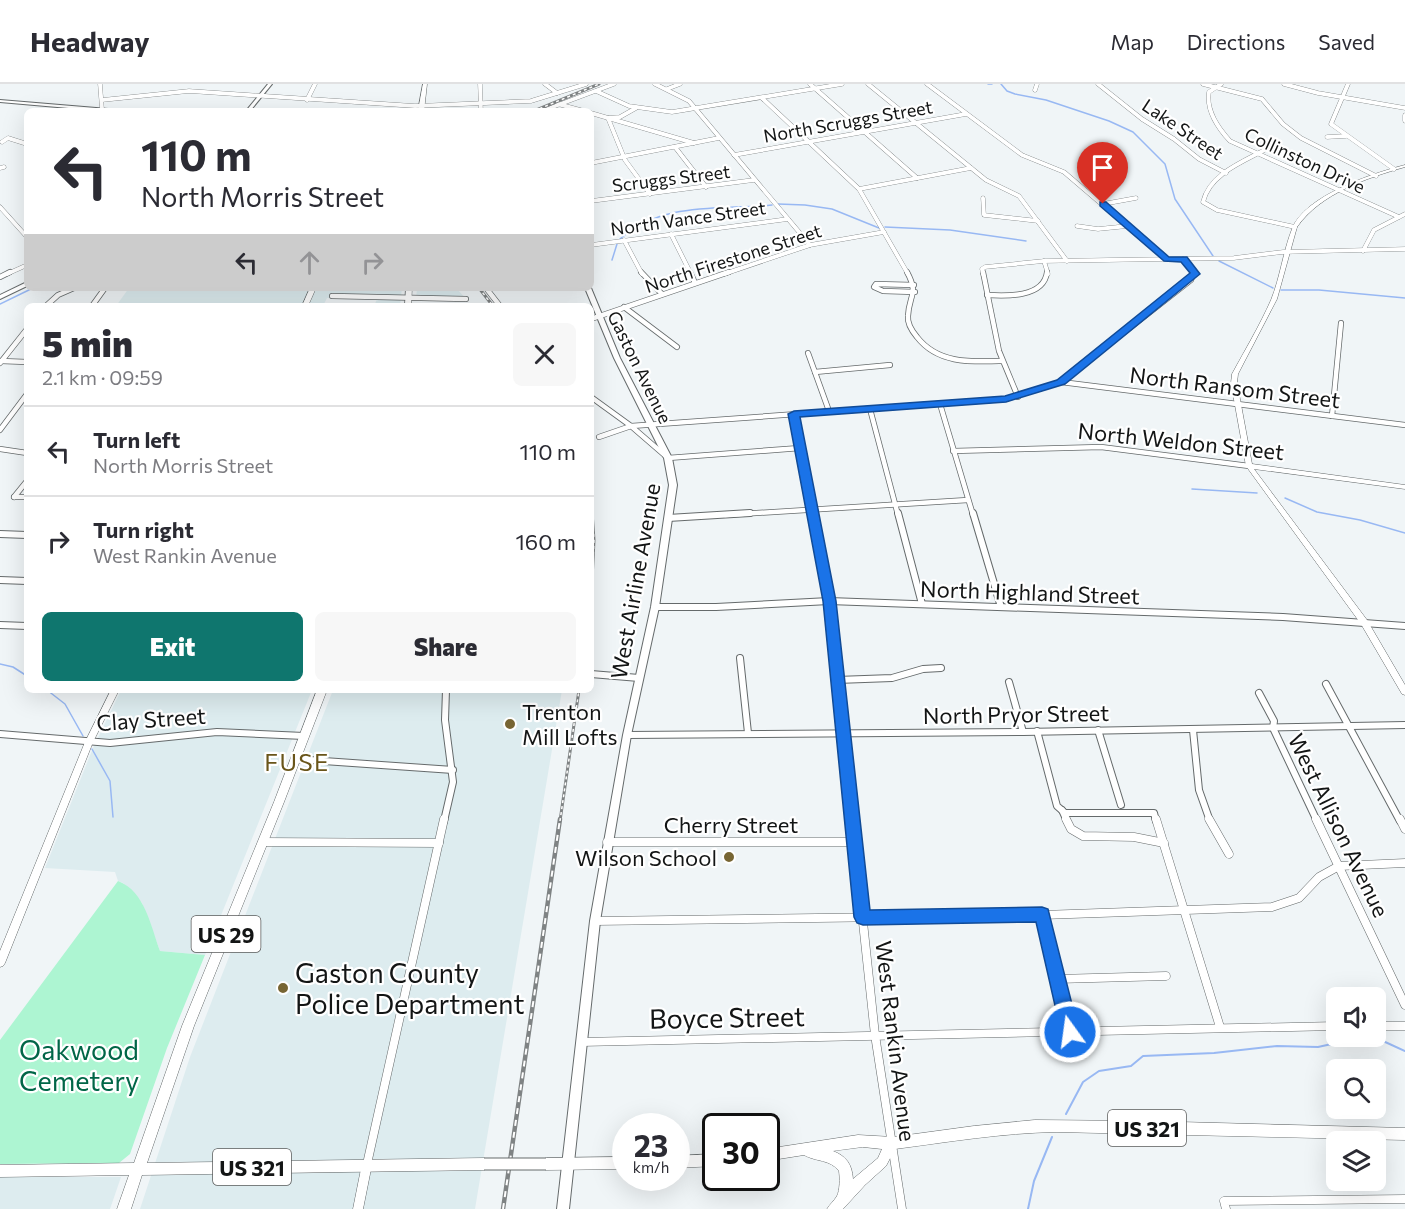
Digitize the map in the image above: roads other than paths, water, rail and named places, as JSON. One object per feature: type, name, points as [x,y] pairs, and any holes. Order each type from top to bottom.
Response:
[{"type":"main road","points":[[251,108],[270,84]]},
{"type":"main road","points":[[422,108],[425,84]]},
{"type":"main road","points":[[0,101],[89,108]]},
{"type":"main road","points":[[0,297],[24,285]]},
{"type":"main road","name":"Gaston Avenue","points":[[595,317],[668,458]]},
{"type":"main road","name":"West Airline Avenue","points":[[563,1209],[595,921],[627,735],[654,606],[673,485],[668,458]]},
{"type":"main road","name":"US 29","points":[[124,1209],[188,1026],[321,693]]},
{"type":"main road","name":"US 321","points":[[780,1153],[864,1140],[891,1143],[961,1132],[1046,1126],[1405,1134]]},
{"type":"main road","points":[[838,1204],[860,1180],[882,1162],[891,1143]]},
{"type":"main road","points":[[801,1151],[830,1155],[841,1161],[848,1178],[838,1204]]},
{"type":"main road","name":"US 321","points":[[0,1171],[367,1164],[612,1163]]},
{"type":"street","points":[[100,84],[102,108]]},
{"type":"street","points":[[307,100],[315,84]]},
{"type":"street","points":[[480,84],[482,108]]},
{"type":"street","points":[[545,84],[557,93]]},
{"type":"street","points":[[432,108],[531,101],[586,84]]},
{"type":"street","points":[[548,108],[614,84]]},
{"type":"street","points":[[655,84],[684,98],[694,108],[810,245]]},
{"type":"street","points":[[667,89],[680,84]]},
{"type":"street","points":[[810,84],[917,178]]},
{"type":"street","points":[[596,91],[636,108],[667,112],[842,84]]},
{"type":"street","points":[[868,84],[990,183],[1015,193],[1067,261]]},
{"type":"street","points":[[927,84],[1023,155],[1064,172],[1167,259]]},
{"type":"street","points":[[1035,90],[1037,84]]},
{"type":"street","name":"Lake Street","points":[[1098,84],[1198,159],[1226,173]]},
{"type":"street","points":[[1203,84],[1262,99],[1283,124],[1301,138],[1376,176]]},
{"type":"street","points":[[1214,88],[1221,84]]},
{"type":"street","points":[[1284,84],[1405,108]]},
{"type":"street","points":[[1348,84],[1331,123],[1394,169]]},
{"type":"street","name":"Collinston Drive","points":[[1214,88],[1209,92],[1208,97],[1224,135],[1236,144],[1399,217]]},
{"type":"street","points":[[102,100],[189,90],[409,108]]},
{"type":"street","points":[[762,98],[859,189],[914,285],[915,292],[909,306],[908,322],[917,338],[939,356],[954,360],[1002,361]]},
{"type":"street","points":[[558,103],[574,108]]},
{"type":"street","points":[[608,118],[620,117],[636,108]]},
{"type":"street","points":[[594,113],[694,143]]},
{"type":"street","name":"North Scruggs Street","points":[[734,155],[966,114]]},
{"type":"street","points":[[1405,115],[1405,122]]},
{"type":"street","points":[[608,118],[624,157],[650,194]]},
{"type":"street","points":[[1327,138],[1347,136]]},
{"type":"street","points":[[2,142],[8,138],[24,143]]},
{"type":"street","points":[[594,162],[719,138]]},
{"type":"street","points":[[1272,146],[1215,180],[1202,199],[1205,205],[1217,210],[1295,227]]},
{"type":"street","points":[[675,147],[706,187]]},
{"type":"street","points":[[1405,166],[1376,176],[1309,209],[1295,227],[1271,305],[1235,374],[1237,404],[1249,466],[1364,622],[1405,692]]},
{"type":"street","points":[[859,189],[971,168]]},
{"type":"street","name":"Scruggs Street","points":[[594,201],[754,180]]},
{"type":"street","points":[[983,198],[984,215],[991,218],[1038,221]]},
{"type":"street","points":[[1103,204],[1136,198]]},
{"type":"street","points":[[0,207],[24,234]]},
{"type":"street","points":[[1363,251],[1374,230],[1405,214]]},
{"type":"street","name":"North Vance Street","points":[[594,245],[788,219]]},
{"type":"street","points":[[1077,225],[1098,229],[1128,226]]},
{"type":"street","name":"North Firestone Street","points":[[595,317],[810,245],[884,232]]},
{"type":"street","points":[[672,234],[695,283]]},
{"type":"street","points":[[624,240],[638,272],[645,281],[662,294]]},
{"type":"street","points":[[1017,397],[1002,361],[982,269],[985,267],[1044,261],[1242,258],[1289,252],[1405,249]]},
{"type":"street","points":[[1061,382],[1191,280],[1195,272],[1184,259]]},
{"type":"street","points":[[987,295],[1019,295],[1031,291],[1042,284],[1048,275],[1044,261]]},
{"type":"street","points":[[0,277],[24,266]]},
{"type":"street","points":[[914,285],[876,284],[874,287],[883,291],[915,292]]},
{"type":"street","points":[[49,303],[67,291]]},
{"type":"street","points":[[488,291],[498,303]]},
{"type":"street","points":[[332,296],[408,302],[466,298]]},
{"type":"street","points":[[624,308],[677,347]]},
{"type":"street","points":[[1332,416],[1341,323]]},
{"type":"street","points":[[0,362],[24,333]]},
{"type":"street","points":[[808,353],[829,411]]},
{"type":"street","points":[[0,362],[24,362]]},
{"type":"street","points":[[815,372],[890,365]]},
{"type":"street","name":"North Ransom Street","points":[[599,437],[631,426],[1017,397],[1061,382],[1405,425]]},
{"type":"street","points":[[0,430],[24,398]]},
{"type":"street","name":"West Airline Avenue","points":[[594,400],[631,426],[668,458]]},
{"type":"street","points":[[940,404],[1000,608]]},
{"type":"street","points":[[870,409],[922,604]]},
{"type":"street","name":"West Rankin Avenue","points":[[794,414],[829,601],[875,1035],[902,1209]]},
{"type":"street","name":"North Weldon Street","points":[[953,451],[1101,447],[1405,487]]},
{"type":"street","points":[[668,458],[800,448]]},
{"type":"street","points":[[0,449],[24,453]]},
{"type":"street","points":[[24,485],[14,497],[24,497]]},
{"type":"street","points":[[668,518],[968,500]]},
{"type":"street","points":[[0,534],[24,535]]},
{"type":"street","points":[[0,580],[24,581]]},
{"type":"street","name":"North Highland Street","points":[[654,606],[724,606],[829,601],[1283,617],[1405,626]]},
{"type":"street","points":[[0,625],[24,626]]},
{"type":"street","points":[[740,658],[748,733]]},
{"type":"street","points":[[837,680],[892,678],[922,669],[941,668]]},
{"type":"street","points":[[594,674],[639,678]]},
{"type":"street","points":[[1009,682],[1023,732]]},
{"type":"street","points":[[1326,684],[1405,829]]},
{"type":"street","points":[[0,963],[89,742],[114,693]]},
{"type":"street","points":[[358,1209],[453,770],[445,720],[446,693]]},
{"type":"street","name":"West Allison Avenue","points":[[1259,693],[1274,721],[1273,728],[1405,1005]]},
{"type":"street","name":"North Pryor Street","points":[[627,735],[1023,732],[1405,725]]},
{"type":"street","points":[[1193,729],[1200,789],[1206,807],[1229,854]]},
{"type":"street","points":[[1098,730],[1121,805]]},
{"type":"street","points":[[1037,731],[1059,808],[1071,829],[1083,836],[1134,837],[1164,843]]},
{"type":"street","name":"Clay Street","points":[[0,734],[89,742],[132,742],[217,732],[304,736]]},
{"type":"street","points":[[296,759],[453,770]]},
{"type":"street","points":[[1059,808],[1065,813],[1154,813],[1220,1027]]},
{"type":"street","points":[[263,842],[439,843]]},
{"type":"street","name":"Cherry Street","points":[[608,842],[854,842]]},
{"type":"street","points":[[595,921],[1042,915],[1240,909],[1282,905],[1299,898],[1320,877],[1339,866],[1405,863]]},
{"type":"street","points":[[1042,915],[1070,1032]]},
{"type":"street","points":[[1057,979],[1166,976]]},
{"type":"street","name":"Boyce Street","points":[[581,1042],[1326,1026]]},
{"type":"street","points":[[1386,1026],[1405,1026]]},
{"type":"street","points":[[1225,1205],[1405,1198]]},
{"type":"waterway","points":[[1001,84],[1007,91],[1015,94],[1046,100],[1109,121],[1133,132],[1165,164],[1175,199],[1213,256]]},
{"type":"waterway","points":[[778,204],[832,209],[879,228]]},
{"type":"waterway","points":[[620,239],[654,218],[673,213],[712,208],[772,205]]},
{"type":"waterway","points":[[885,227],[950,230],[1026,241]]},
{"type":"waterway","points":[[612,260],[617,244]]},
{"type":"waterway","points":[[1219,261],[1273,288]]},
{"type":"waterway","points":[[1281,290],[1319,290],[1405,298]]},
{"type":"waterway","points":[[0,304],[27,291]]},
{"type":"waterway","points":[[1192,489],[1257,493]]},
{"type":"waterway","points":[[1285,498],[1317,512],[1360,520],[1405,533]]},
{"type":"waterway","points":[[0,664],[13,667],[24,674]]},
{"type":"waterway","points":[[51,693],[65,704],[83,736]]},
{"type":"waterway","points":[[92,749],[110,781],[113,817]]},
{"type":"waterway","points":[[1066,1114],[1083,1082],[1099,1071],[1131,1066],[1143,1056],[1214,1053],[1277,1046],[1318,1047],[1359,1038],[1383,1041],[1405,1051]]},
{"type":"waterway","points":[[1028,1209],[1034,1181],[1052,1137]]},
{"type":"railway","points":[[541,108],[599,84]]},
{"type":"railway","points":[[481,291],[491,303]]},
{"type":"railway","points":[[560,821],[579,693]]},
{"type":"railway","points":[[503,1209],[560,819]]},
{"type":"place","name":"Trenton Mill Lofts","points":[[510,724]]},
{"type":"place","name":"Wilson School","points":[[729,857]]},
{"type":"place","name":"Gaston County Police Department","points":[[283,988]]},
{"type":"district","name":"FUSE","points":[[297,761]]},
{"type":"park label","name":"Oakwood Cemetery","points":[[79,1064]]}]
